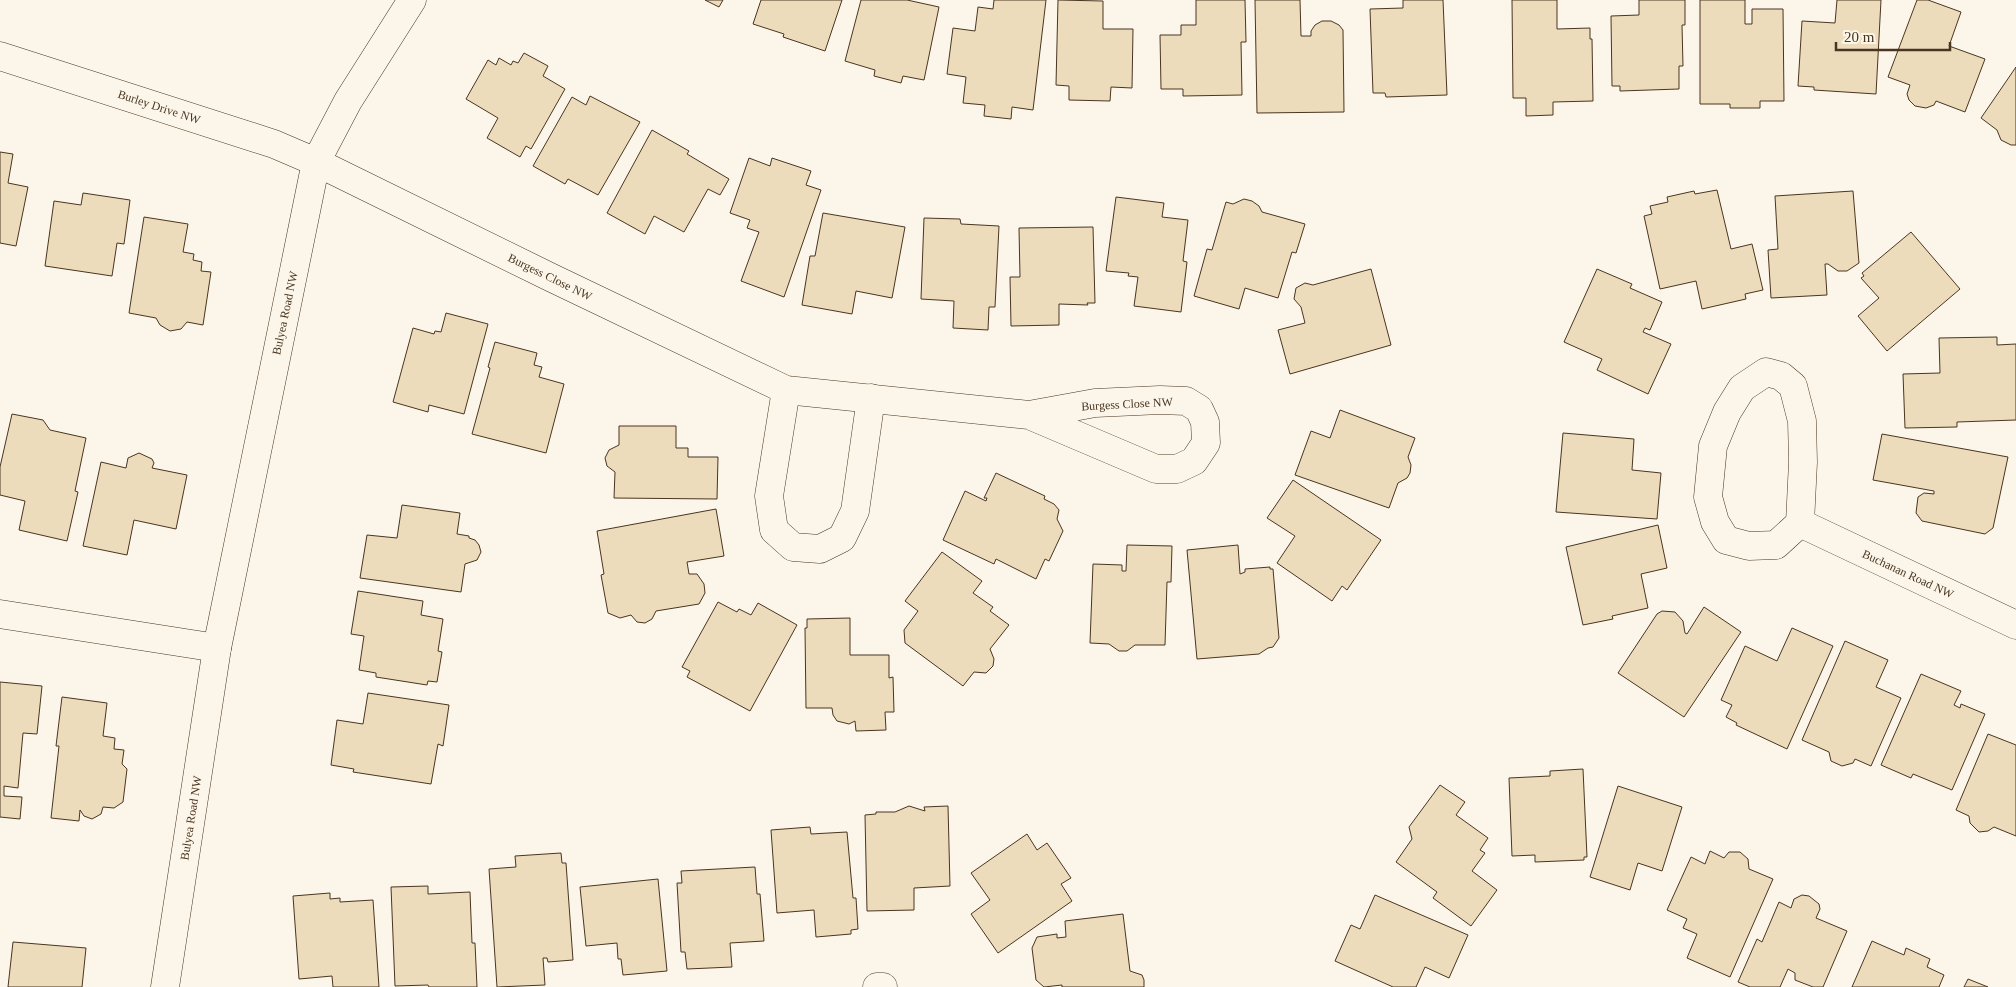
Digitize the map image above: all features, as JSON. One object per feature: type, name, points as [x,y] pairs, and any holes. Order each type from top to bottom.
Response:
[{"type":"street","name":"Bulyea Road NW","points":[[165,987],[217,648],[316,162],[348,101],[412,0]]},
{"type":"street","name":"Burley Drive NW","points":[[0,56],[274,144],[316,162]]},
{"type":"street","name":"Burgess Close NW","points":[[316,162],[786,390],[1029,415],[1094,403],[1160,400],[1186,401],[1199,409],[1205,422],[1206,442],[1194,461],[1177,469],[1156,469],[1029,415]]},
{"type":"street","points":[[1766,372],[1781,376],[1793,386],[1802,421],[1803,462],[1800,524],[1776,545],[1749,546],[1726,540],[1714,522],[1708,497],[1713,446],[1727,412],[1742,388],[1766,372]]},
{"type":"street","points":[[786,390],[769,496],[774,530],[793,547],[820,549],[842,538],[855,511],[871,398]]},
{"type":"street","name":"Buchanan Road NW","points":[[1800,524],[2016,625]]},
{"type":"street","points":[[0,614],[217,648]]},
{"type":"street","points":[[877,987],[883,987]]},
{"type":"building","points":[[705,0],[723,0],[719,7]]},
{"type":"building","points":[[761,0],[842,0],[825,51],[783,37],[784,34],[753,24]]},
{"type":"building","points":[[861,0],[907,0],[939,7],[924,80],[903,76],[901,83],[874,76],[875,70],[845,61]]},
{"type":"building","points":[[994,0],[1046,0],[1033,110],[1012,107],[1011,119],[984,116],[985,105],[963,103],[966,77],[947,74],[953,28],[975,31],[978,7],[993,9]]},
{"type":"building","points":[[1058,0],[1103,1],[1103,29],[1133,29],[1132,88],[1111,87],[1110,101],[1069,100],[1069,86],[1056,85]]},
{"type":"building","points":[[1196,0],[1245,0],[1246,42],[1241,42],[1242,95],[1183,96],[1183,89],[1161,89],[1160,35],[1181,35],[1181,25],[1196,25]]},
{"type":"building","points":[[1255,0],[1300,0],[1301,36],[1311,36],[1311,31],[1315,25],[1322,21],[1331,21],[1339,25],[1343,30],[1344,112],[1257,113]]},
{"type":"building","points":[[1403,0],[1443,0],[1447,95],[1386,97],[1385,93],[1373,93],[1370,9],[1403,8]]},
{"type":"building","points":[[1512,0],[1557,0],[1557,29],[1590,28],[1590,39],[1592,39],[1593,101],[1553,102],[1553,115],[1526,116],[1526,98],[1513,98]]},
{"type":"building","points":[[1639,0],[1685,0],[1685,25],[1682,25],[1683,66],[1679,66],[1679,89],[1620,91],[1620,86],[1612,86],[1611,16],[1639,15]]},
{"type":"building","points":[[1700,0],[1745,0],[1745,24],[1752,24],[1752,9],[1783,9],[1784,101],[1760,101],[1760,108],[1730,108],[1730,104],[1700,104]]},
{"type":"building","points":[[1837,0],[1881,0],[1876,94],[1814,90],[1814,87],[1798,86],[1802,21],[1835,23]]},
{"type":"building","points":[[1917,0],[1928,0],[1961,12],[1949,46],[1985,59],[1965,112],[1936,101],[1934,105],[1926,108],[1915,106],[1909,100],[1907,94],[1910,85],[1888,77]]},
{"type":"building","points":[[524,53],[548,66],[543,76],[565,89],[531,149],[526,146],[520,157],[487,138],[498,118],[466,99],[488,60],[496,65],[499,58],[511,65],[513,61],[518,63]]},
{"type":"building","points":[[2016,67],[2016,145],[2011,145],[2001,140],[1997,130],[1981,118]]},
{"type":"building","points":[[590,96],[640,122],[598,195],[568,179],[565,184],[533,166],[572,97],[586,105]]},
{"type":"building","points":[[652,130],[689,151],[687,154],[729,179],[720,195],[708,189],[684,232],[654,216],[645,234],[607,213]]},
{"type":"building","points":[[0,152],[13,154],[8,183],[28,187],[16,246],[0,243]]},
{"type":"building","points":[[749,158],[770,166],[772,158],[811,171],[806,185],[821,190],[784,297],[741,281],[759,232],[747,228],[750,220],[730,213]]},
{"type":"building","points":[[1717,190],[1731,249],[1752,244],[1763,290],[1745,294],[1746,299],[1702,309],[1696,281],[1660,289],[1644,216],[1652,214],[1650,206],[1668,202],[1667,197],[1694,191],[1695,194]]},
{"type":"building","points":[[1853,191],[1859,263],[1847,271],[1838,271],[1825,264],[1827,295],[1771,298],[1768,250],[1778,249],[1775,196]]},
{"type":"building","points":[[83,193],[130,200],[124,244],[117,243],[112,276],[45,266],[54,201],[81,205]]},
{"type":"building","points":[[1116,197],[1164,203],[1162,217],[1188,220],[1183,261],[1187,262],[1181,312],[1134,306],[1138,277],[1128,276],[1129,273],[1106,271]]},
{"type":"building","points":[[1244,199],[1252,201],[1259,206],[1262,212],[1305,224],[1296,253],[1292,252],[1278,298],[1245,288],[1239,309],[1194,296],[1207,249],[1212,250],[1226,202],[1233,204]]},
{"type":"building","points":[[823,213],[905,227],[892,298],[856,291],[852,314],[802,305],[810,256],[815,256]]},
{"type":"building","points":[[144,217],[188,224],[183,252],[194,254],[193,260],[202,262],[201,271],[211,272],[203,325],[187,322],[181,329],[170,331],[160,325],[156,318],[129,313]]},
{"type":"building","points":[[924,218],[960,219],[961,224],[999,226],[995,307],[989,307],[988,330],[953,328],[954,301],[921,299]]},
{"type":"building","points":[[1093,227],[1095,303],[1087,303],[1088,305],[1059,304],[1059,325],[1011,326],[1010,277],[1020,277],[1019,228]]},
{"type":"building","points":[[1911,232],[1960,289],[1887,351],[1858,316],[1879,298],[1861,278],[1864,276],[1862,273]]},
{"type":"building","points":[[1371,269],[1391,345],[1290,374],[1278,330],[1305,323],[1301,307],[1294,299],[1296,288],[1305,283],[1313,285]]},
{"type":"building","points":[[1597,269],[1632,284],[1630,288],[1662,302],[1650,330],[1645,328],[1643,332],[1671,344],[1648,394],[1597,370],[1602,359],[1564,342]]},
{"type":"building","points":[[446,313],[488,324],[464,414],[429,405],[428,412],[393,402],[413,328],[434,334],[435,331],[441,332]]},
{"type":"building","points":[[1997,337],[1997,345],[2016,344],[2016,420],[1957,422],[1957,427],[1905,428],[1903,374],[1940,373],[1939,338]]},
{"type":"building","points":[[495,342],[537,353],[534,365],[542,367],[539,377],[564,384],[546,453],[472,434]]},
{"type":"building","points":[[1340,410],[1415,438],[1408,457],[1411,465],[1410,473],[1407,478],[1398,483],[1389,508],[1295,475],[1311,431],[1330,438]]},
{"type":"building","points":[[12,414],[43,420],[50,430],[86,438],[75,491],[78,492],[67,541],[19,530],[25,501],[0,495],[0,467]]},
{"type":"building","points":[[619,426],[676,426],[676,448],[688,448],[688,457],[718,457],[717,499],[614,498],[615,472],[607,466],[605,458],[609,450],[619,445]]},
{"type":"building","points":[[1563,433],[1634,439],[1632,470],[1661,473],[1657,519],[1556,512]]},
{"type":"building","points":[[1882,434],[2008,457],[1993,528],[1985,534],[1922,521],[1916,513],[1918,497],[1924,493],[1934,494],[1934,491],[1873,480]]},
{"type":"building","points":[[139,453],[152,459],[154,463],[152,468],[187,475],[176,529],[134,520],[127,555],[83,546],[101,462],[126,468],[128,458]]},
{"type":"building","points":[[996,473],[1045,496],[1044,499],[1054,504],[1059,510],[1057,519],[1063,531],[1049,561],[1045,559],[1036,579],[996,559],[994,564],[943,540],[965,491],[986,501],[987,498],[984,498]]},
{"type":"building","points":[[1293,480],[1381,540],[1347,590],[1342,586],[1332,601],[1277,563],[1295,536],[1267,518]]},
{"type":"building","points":[[402,505],[460,513],[457,534],[469,536],[469,538],[475,540],[481,552],[477,560],[465,564],[461,592],[360,578],[367,535],[397,538]]},
{"type":"building","points":[[716,509],[724,556],[687,562],[689,574],[697,574],[704,584],[705,593],[699,604],[656,611],[652,619],[645,623],[637,622],[631,615],[620,618],[608,613],[601,575],[604,574],[597,531]]},
{"type":"building","points":[[1658,525],[1667,568],[1641,574],[1648,608],[1612,616],[1613,619],[1583,625],[1566,547]]},
{"type":"building","points":[[1127,545],[1172,546],[1171,582],[1167,582],[1165,645],[1135,645],[1127,651],[1119,651],[1109,644],[1090,643],[1093,564],[1122,565],[1122,571],[1126,571]]},
{"type":"building","points":[[1238,545],[1240,574],[1245,572],[1245,569],[1270,567],[1270,569],[1273,569],[1279,638],[1273,647],[1259,654],[1197,659],[1187,550]]},
{"type":"building","points":[[942,552],[982,581],[973,593],[993,607],[990,611],[1009,625],[990,649],[994,659],[993,666],[986,673],[974,672],[963,686],[905,643],[904,630],[918,611],[905,601]]},
{"type":"building","points":[[358,591],[423,601],[421,615],[443,619],[438,651],[442,652],[437,682],[428,681],[427,685],[376,677],[376,673],[359,670],[364,636],[351,634]]},
{"type":"building","points":[[718,602],[737,612],[739,609],[751,615],[758,603],[797,625],[750,711],[687,677],[690,671],[682,667]]},
{"type":"building","points":[[1704,607],[1741,632],[1684,717],[1618,673],[1657,614],[1662,611],[1675,612],[1683,621],[1685,633],[1687,634]]},
{"type":"building","points":[[850,618],[850,655],[889,655],[889,678],[893,677],[894,712],[885,712],[886,730],[856,731],[855,721],[849,724],[837,721],[833,715],[832,708],[806,708],[805,628],[807,628],[807,619]]},
{"type":"building","points":[[1792,628],[1833,646],[1787,749],[1736,725],[1737,723],[1726,717],[1732,705],[1721,700],[1745,646],[1777,661]]},
{"type":"building","points":[[1845,641],[1888,660],[1876,687],[1901,698],[1871,766],[1855,759],[1853,763],[1842,766],[1831,761],[1829,752],[1802,740]]},
{"type":"building","points":[[1921,674],[1961,691],[1954,705],[1960,708],[1961,704],[1985,714],[1952,790],[1913,774],[1911,778],[1881,765]]},
{"type":"building","points":[[0,682],[42,686],[37,734],[23,733],[18,788],[4,786],[4,796],[22,797],[20,819],[0,817]]},
{"type":"building","points":[[368,693],[449,705],[443,746],[438,744],[431,784],[353,772],[354,769],[331,765],[337,720],[363,724]]},
{"type":"building","points":[[62,697],[107,703],[103,736],[115,738],[114,749],[124,750],[122,764],[127,769],[123,802],[114,808],[103,807],[101,814],[92,819],[84,816],[80,810],[79,821],[51,818],[59,746],[56,746]]},
{"type":"building","points":[[1988,734],[2016,745],[2016,836],[1994,827],[1988,831],[1979,832],[1970,823],[1969,816],[1956,810]]},
{"type":"building","points":[[1583,769],[1587,857],[1584,857],[1584,860],[1535,862],[1535,855],[1512,856],[1509,778],[1550,776],[1550,771]]},
{"type":"building","points":[[1440,785],[1465,802],[1456,815],[1488,838],[1480,850],[1485,853],[1472,871],[1497,890],[1471,926],[1433,898],[1437,892],[1396,862],[1412,839],[1409,827]]},
{"type":"building","points":[[1618,786],[1682,807],[1662,871],[1638,863],[1630,890],[1590,877]]},
{"type":"building","points":[[909,806],[925,811],[924,807],[948,806],[950,886],[914,888],[914,910],[867,911],[865,815],[876,814],[876,812],[895,812]]},
{"type":"building","points":[[810,827],[811,834],[847,832],[853,898],[856,898],[858,929],[851,930],[851,934],[816,937],[814,910],[777,913],[771,830]]},
{"type":"building","points":[[1027,834],[1037,850],[1047,843],[1071,878],[1061,884],[1072,901],[998,953],[971,914],[990,900],[971,873]]},
{"type":"building","points":[[1710,851],[1724,858],[1729,852],[1740,852],[1748,859],[1749,869],[1773,879],[1730,977],[1687,958],[1697,934],[1683,928],[1687,919],[1667,910],[1691,857],[1705,864]]},
{"type":"building","points":[[561,853],[562,863],[566,863],[573,960],[548,962],[547,958],[543,958],[545,985],[497,987],[489,869],[516,867],[515,856]]},
{"type":"building","points":[[755,867],[757,894],[760,894],[764,941],[730,943],[732,967],[687,969],[685,952],[681,952],[677,883],[682,883],[681,871]]},
{"type":"building","points":[[658,879],[667,971],[623,975],[621,959],[618,959],[617,943],[586,946],[580,887]]},
{"type":"building","points":[[428,886],[428,894],[470,892],[472,943],[475,943],[477,987],[395,986],[391,887]]},
{"type":"building","points":[[330,893],[330,899],[340,898],[340,902],[373,900],[379,987],[333,987],[332,976],[299,979],[293,896]]},
{"type":"building","points":[[1375,895],[1468,935],[1449,978],[1425,967],[1416,987],[1393,987],[1335,961],[1351,925],[1360,929]]},
{"type":"building","points":[[1802,895],[1809,896],[1819,904],[1820,909],[1816,918],[1847,931],[1823,987],[1813,987],[1795,980],[1795,973],[1788,969],[1780,987],[1750,987],[1738,982],[1757,939],[1762,942],[1779,902],[1791,908],[1794,899]]},
{"type":"building","points":[[1123,914],[1130,971],[1142,975],[1144,987],[1062,987],[1062,985],[1044,987],[1036,980],[1032,948],[1037,937],[1057,934],[1057,938],[1066,937],[1065,921]]},
{"type":"building","points":[[1872,941],[1904,955],[1906,948],[1930,959],[1927,967],[1944,975],[1939,987],[1852,987]]},
{"type":"building","points":[[13,942],[86,948],[82,987],[8,987]]},
{"type":"building","points":[[1968,979],[1988,987],[1964,987]]}]
